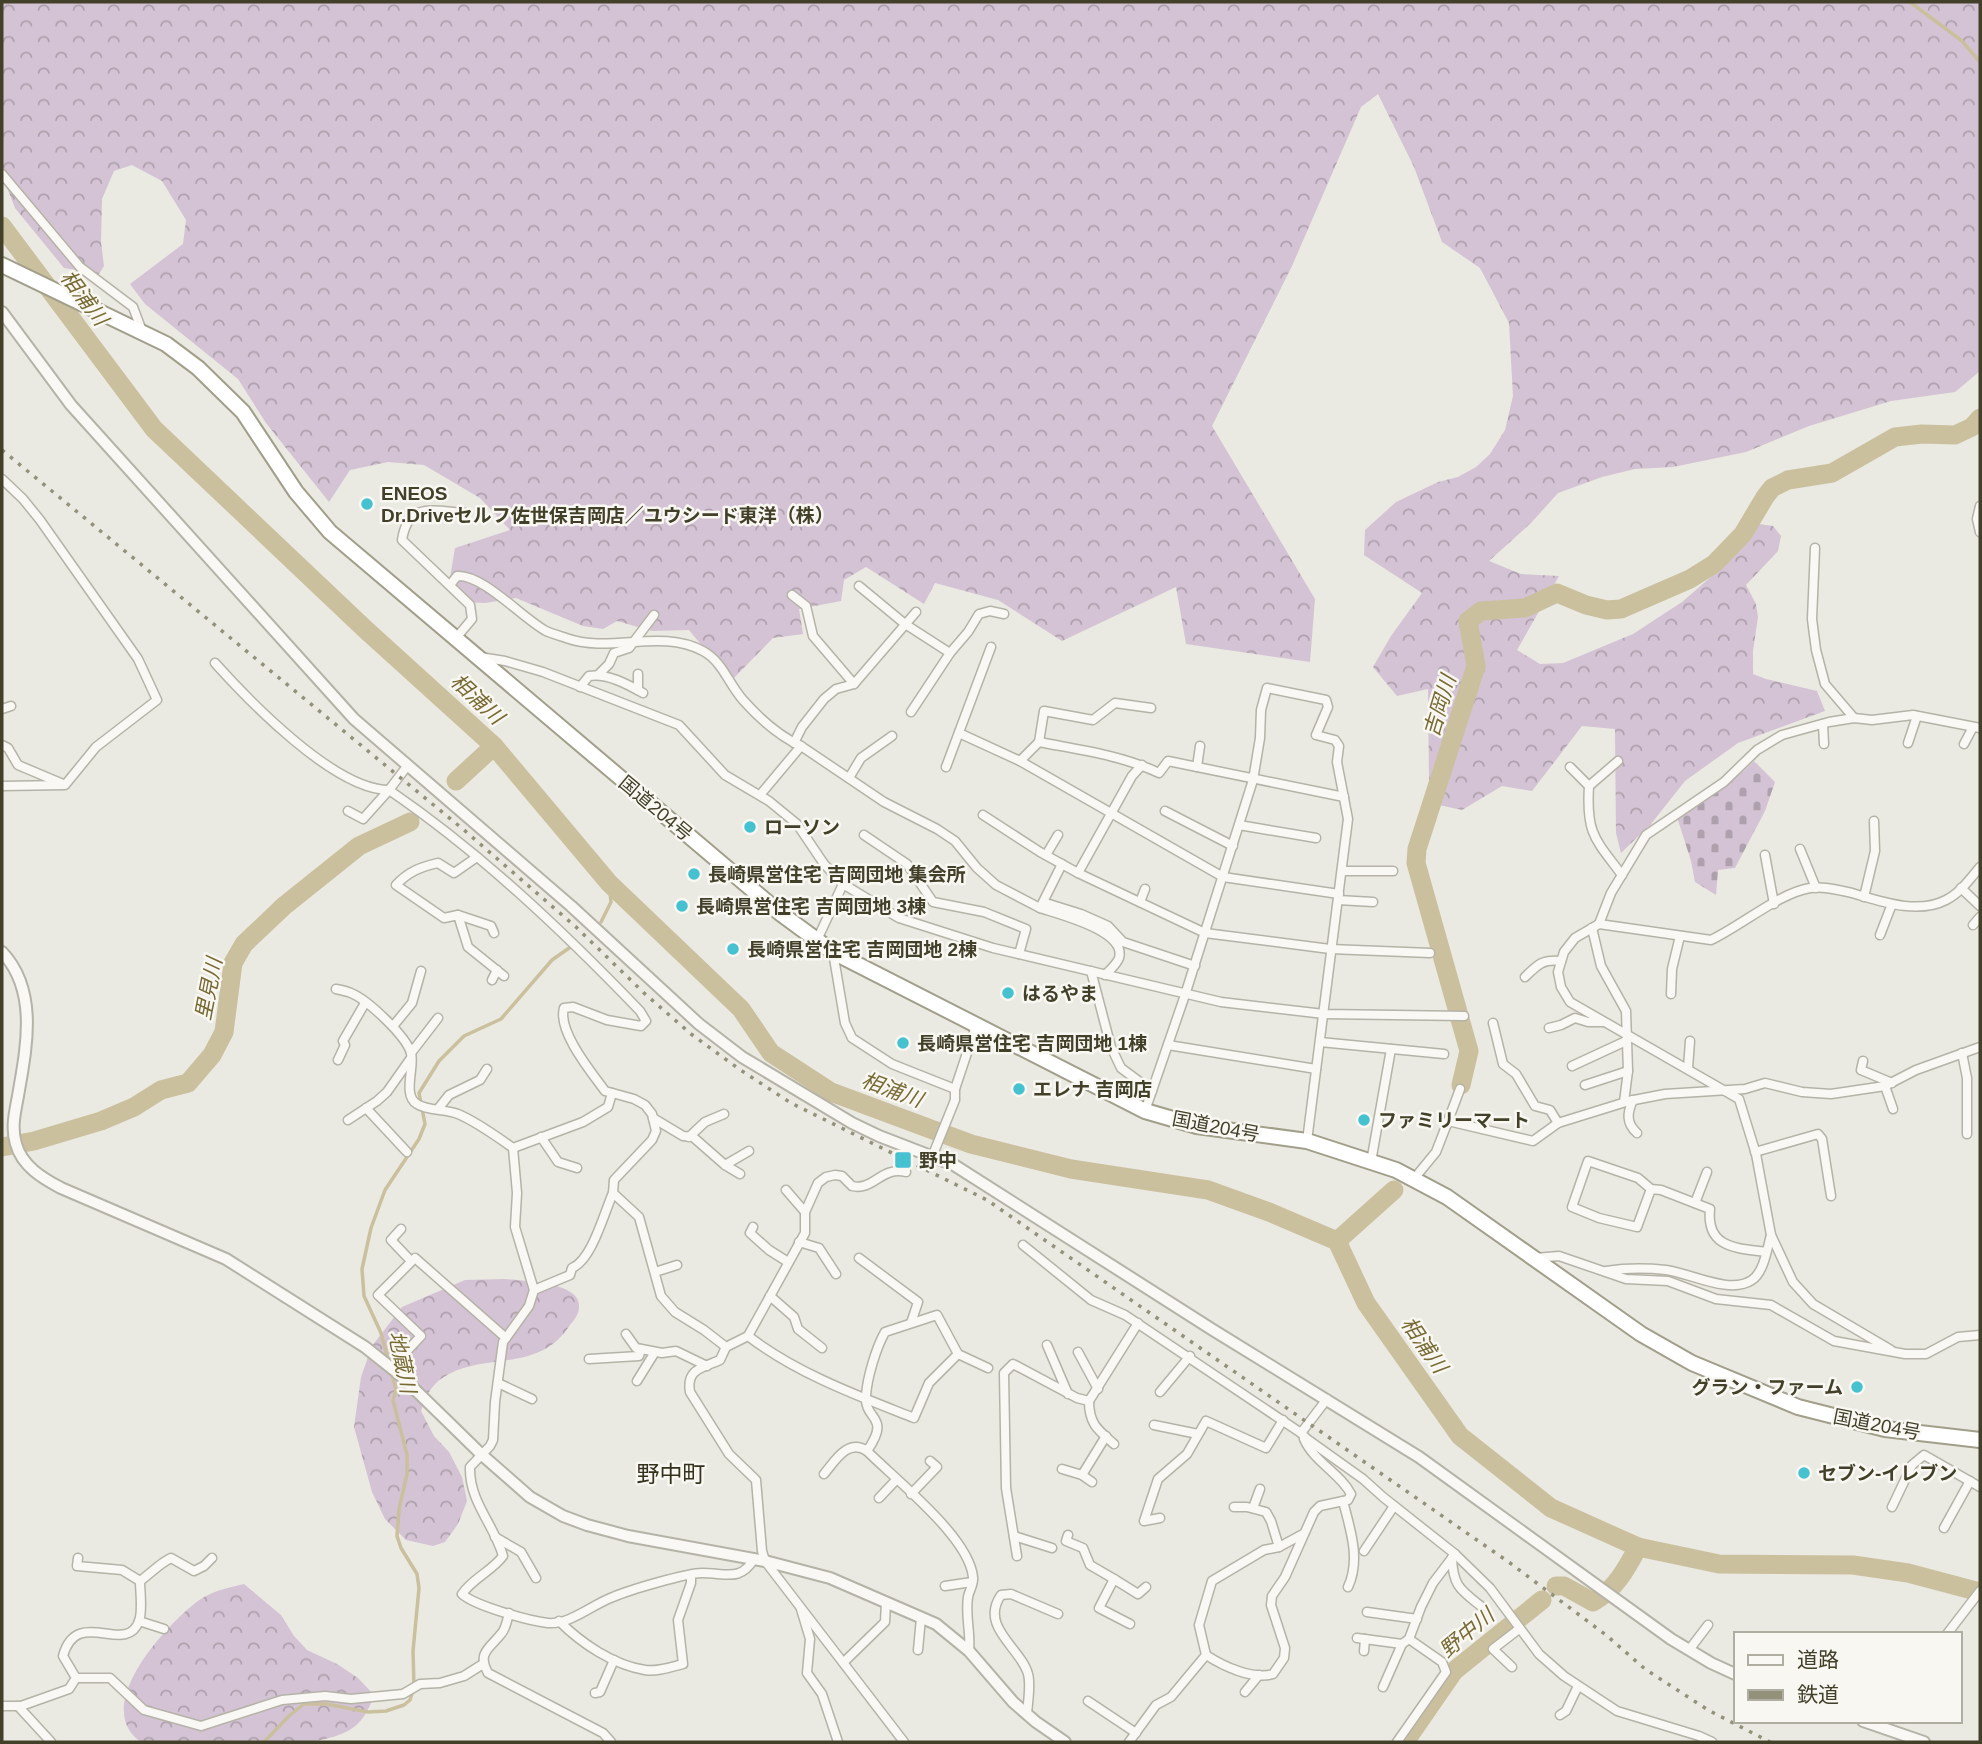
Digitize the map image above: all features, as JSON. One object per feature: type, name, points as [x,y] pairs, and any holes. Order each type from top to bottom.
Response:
[{"type":"highway","name":"国道204号","points":[[2,265],[166,344],[198,368],[243,412],[296,492],[330,532],[780,914],[833,952],[1145,1111],[1197,1126],[1307,1141],[1371,1162],[1413,1180],[1447,1197],[1641,1334],[1692,1363],[1739,1384],[1798,1407],[1885,1429],[1980,1440]]},
{"type":"street","points":[[2,174],[80,267],[133,307],[143,334]]},
{"type":"street","points":[[2,312],[71,405],[316,680],[354,719],[572,906],[699,1024],[741,1057],[852,1123],[954,1165],[1213,1330],[1327,1399],[1419,1457],[1689,1650],[1734,1673]]},
{"type":"street","points":[[2,479],[40,520],[138,659],[157,700],[96,747],[65,785],[2,786]]},
{"type":"street","points":[[1980,506],[1977,519],[1980,531]]},
{"type":"street","points":[[456,638],[472,619],[470,605],[402,540],[404,528],[411,516],[424,510],[465,513]]},
{"type":"street","points":[[1815,548],[1812,619],[1816,650],[1825,684],[1854,718]]},
{"type":"street","points":[[450,584],[457,576],[465,575],[545,630],[570,640],[599,644],[664,640],[683,643],[717,659],[743,699],[785,739],[797,744],[884,802],[955,841],[996,885],[1045,906],[1068,921],[1092,925],[1118,945],[1119,960],[1105,975]]},
{"type":"street","points":[[859,586],[905,624],[950,653]]},
{"type":"street","points":[[792,595],[806,606],[813,636],[854,684]]},
{"type":"street","points":[[911,712],[979,614],[990,611],[1004,614]]},
{"type":"street","points":[[760,795],[797,744],[803,727],[824,699],[836,689],[854,684],[916,612]]},
{"type":"street","points":[[580,687],[589,676],[598,674],[608,664],[614,653],[629,648],[654,615]]},
{"type":"street","points":[[946,767],[991,647]]},
{"type":"street","points":[[478,656],[518,664],[679,725],[725,775],[760,795],[797,824],[824,864],[844,884],[899,918],[1019,954],[1221,1002],[1324,1014],[1464,1016]]},
{"type":"street","points":[[215,663],[268,720],[326,764],[374,790],[388,790],[439,824],[586,955],[640,1011],[646,1021],[641,1026],[607,1020],[573,1007],[564,1008],[562,1014],[567,1032],[605,1091],[645,1105],[653,1118],[656,1131],[652,1140],[614,1180],[613,1193],[601,1224],[580,1265],[572,1268],[570,1275],[534,1290]]},
{"type":"street","points":[[598,674],[640,692],[638,674]]},
{"type":"street","points":[[1145,1111],[1195,966],[1253,780],[1260,738],[1261,710],[1267,688],[1326,700],[1328,707],[1316,735],[1335,740],[1339,746],[1338,762],[1348,819],[1307,1141]]},
{"type":"street","points":[[1020,761],[1039,742],[1044,711],[1093,720],[1115,703],[1151,708]]},
{"type":"street","points":[[2,709],[12,706]]},
{"type":"street","points":[[1908,743],[1917,716]]},
{"type":"street","points":[[1637,1133],[1628,1119],[1626,1011],[1601,966],[1596,926],[1611,893],[1646,835],[1724,782],[1757,751],[1782,735],[1823,723],[1854,718],[1872,720],[1917,716],[1977,727],[1964,744]]},
{"type":"street","points":[[1823,723],[1824,744]]},
{"type":"street","points":[[959,733],[1020,761],[1223,877],[1373,902]]},
{"type":"street","points":[[849,778],[861,758],[892,736]]},
{"type":"street","points":[[1039,742],[1104,754],[1159,773],[1168,761],[1345,797]]},
{"type":"street","points":[[2,745],[8,748],[18,765],[65,785]]},
{"type":"street","points":[[1197,767],[1200,746]]},
{"type":"street","points":[[1618,761],[1589,786],[1587,814],[1593,835],[1622,875]]},
{"type":"street","points":[[351,816],[363,819],[408,765]]},
{"type":"street","points":[[1078,873],[1132,776],[1142,765]]},
{"type":"street","points":[[1570,767],[1589,786]]},
{"type":"street","points":[[1165,811],[1233,846]]},
{"type":"street","points":[[983,815],[1078,873],[1205,933],[1330,950],[1430,953]]},
{"type":"street","points":[[1864,897],[1875,851],[1874,821]]},
{"type":"street","points":[[1239,825],[1315,838]]},
{"type":"street","points":[[864,835],[907,864],[933,902],[984,912],[1026,929],[1019,954]]},
{"type":"street","points":[[1046,855],[1058,835]]},
{"type":"street","points":[[1800,849],[1816,888]]},
{"type":"street","points":[[1765,855],[1774,904]]},
{"type":"street","points":[[477,856],[454,873],[438,863],[427,865],[407,873],[393,886],[444,918],[458,915],[491,926],[494,933]]},
{"type":"street","points":[[1045,906],[1062,864]]},
{"type":"street","points":[[1891,1350],[1813,1304],[1793,1282],[1771,1235],[1755,1152],[1739,1099],[1688,1068],[1626,1038],[1605,1022],[1570,1002],[1561,987],[1558,972],[1564,952],[1575,938],[1596,926],[1710,940],[1791,894],[1816,888],[1829,888],[1892,904],[1923,906],[1944,901],[1961,888],[1980,867]]},
{"type":"street","points":[[1342,871],[1393,871]]},
{"type":"street","points":[[817,940],[844,884]]},
{"type":"street","points":[[1140,902],[1145,888]]},
{"type":"street","points":[[1961,888],[1980,906]]},
{"type":"street","points":[[1880,935],[1892,904]]},
{"type":"street","points":[[1045,906],[1081,914],[1108,926],[1123,942],[1195,966]]},
{"type":"street","points":[[458,915],[468,947],[504,976]]},
{"type":"street","points":[[1973,925],[1980,917]]},
{"type":"street","points":[[1671,994],[1672,969],[1680,936]]},
{"type":"street","points":[[2,952],[8,958],[21,985],[27,1012],[27,1046],[13,1129],[16,1147],[38,1176],[226,1259],[365,1347],[530,1497],[563,1516],[628,1536],[759,1560],[830,1578],[936,1624],[969,1651],[1013,1702],[1065,1742]]},
{"type":"street","points":[[833,952],[845,1023],[852,1038],[892,1064],[954,1090]]},
{"type":"street","points":[[1525,977],[1539,963],[1546,960],[1561,961]]},
{"type":"street","points":[[492,980],[497,970]]},
{"type":"street","points":[[394,1025],[412,1003],[421,971]]},
{"type":"street","points":[[1091,971],[1111,1047],[1121,1068],[1152,1091]]},
{"type":"street","points":[[336,989],[353,993],[394,1025],[411,1056],[409,1092],[412,1100],[418,1105],[458,1114],[513,1148]]},
{"type":"street","points":[[338,1060],[345,1045],[344,1041],[365,1003]]},
{"type":"street","points":[[348,1120],[387,1092],[438,1018]]},
{"type":"street","points":[[1549,1028],[1575,1018],[1588,1022],[1605,1022]]},
{"type":"street","points":[[1493,1023],[1503,1064],[1516,1073],[1535,1106],[1550,1110],[1558,1123]]},
{"type":"street","points":[[932,1157],[955,1100],[954,1090],[976,1026]]},
{"type":"street","points":[[1572,1066],[1626,1038]]},
{"type":"street","points":[[1688,1068],[1690,1041]]},
{"type":"street","points":[[1320,1042],[1444,1054]]},
{"type":"street","points":[[1168,1045],[1317,1069]]},
{"type":"street","points":[[1448,1121],[1533,1141],[1558,1123],[1628,1101],[1665,1094],[1745,1089],[1765,1083],[1802,1092],[1831,1094],[1888,1085],[1916,1070],[1980,1047]]},
{"type":"street","points":[[1371,1162],[1391,1049]]},
{"type":"street","points":[[1962,1053],[1967,1078],[1966,1134]]},
{"type":"street","points":[[1863,1062],[1861,1070],[1888,1085],[1893,1109]]},
{"type":"street","points":[[438,1109],[449,1095],[480,1080],[487,1069]]},
{"type":"street","points":[[1591,1085],[1628,1071]]},
{"type":"street","points":[[1413,1180],[1436,1152],[1460,1089]]},
{"type":"street","points":[[513,1148],[592,1117],[608,1107],[612,1093]]},
{"type":"street","points":[[366,1108],[407,1152]]},
{"type":"street","points":[[689,1137],[705,1122],[724,1114]]},
{"type":"street","points":[[653,1118],[683,1136],[693,1137],[725,1165],[740,1174]]},
{"type":"street","points":[[1755,1152],[1818,1134],[1822,1139],[1831,1196]]},
{"type":"street","points":[[541,1137],[558,1162],[577,1168]]},
{"type":"street","points":[[513,1148],[517,1193],[514,1227],[534,1290],[529,1306],[503,1342],[493,1440],[470,1467],[470,1480],[477,1503],[503,1556],[469,1583],[462,1594],[467,1599],[509,1613],[550,1623],[614,1596],[698,1573],[737,1575],[747,1571],[759,1560],[762,1551],[756,1480],[729,1454],[690,1392],[688,1381],[693,1373],[720,1360],[726,1347],[748,1336],[804,1233],[805,1212],[818,1183],[835,1175],[842,1176],[852,1186],[859,1188],[866,1187],[883,1174],[897,1170],[906,1172]]},
{"type":"street","points":[[725,1165],[749,1151]]},
{"type":"street","points":[[1651,1189],[1637,1227],[1573,1207],[1588,1161],[1638,1178],[1651,1189],[1661,1190],[1710,1209],[1711,1232],[1726,1244],[1732,1248],[1766,1252]]},
{"type":"street","points":[[1695,1203],[1707,1171]]},
{"type":"street","points":[[786,1191],[805,1212]]},
{"type":"street","points":[[613,1193],[639,1217],[662,1296],[675,1312],[726,1347]]},
{"type":"street","points":[[753,1227],[750,1233],[788,1262]]},
{"type":"street","points":[[401,1229],[391,1240],[411,1261]]},
{"type":"street","points":[[1606,1271],[1625,1268],[1670,1271],[1727,1286],[1740,1284],[1751,1280],[1758,1272],[1771,1235]]},
{"type":"street","points":[[799,1242],[819,1248],[836,1274]]},
{"type":"street","points":[[1023,1245],[1091,1300],[1138,1322],[1283,1420],[1363,1479],[1490,1588],[1539,1654],[1564,1676],[1617,1711],[1712,1742]]},
{"type":"street","points":[[1532,1259],[1559,1256],[1626,1279],[1668,1281],[1716,1299],[1771,1305],[1834,1341],[1905,1353],[1926,1353],[1958,1337],[1980,1335]]},
{"type":"street","points":[[391,1368],[421,1336],[378,1295],[415,1258],[506,1338]]},
{"type":"street","points":[[859,1258],[918,1303],[911,1323]]},
{"type":"street","points":[[655,1272],[677,1265]]},
{"type":"street","points":[[434,1274],[441,1267]]},
{"type":"street","points":[[770,1296],[794,1317],[798,1329],[813,1336],[822,1348]]},
{"type":"street","points":[[867,1451],[876,1438],[878,1426],[865,1399],[879,1343],[885,1332],[937,1315],[958,1354],[988,1368]]},
{"type":"street","points":[[1114,1444],[1096,1428],[1089,1414],[1089,1401],[1138,1322]]},
{"type":"street","points":[[626,1334],[636,1348],[662,1353],[676,1351],[707,1366]]},
{"type":"street","points":[[748,1336],[801,1371],[914,1418],[929,1383],[958,1354]]},
{"type":"street","points":[[1046,1345],[1069,1394]]},
{"type":"street","points":[[589,1359],[639,1356],[641,1349]]},
{"type":"street","points":[[636,1381],[655,1352]]},
{"type":"street","points":[[1078,1352],[1098,1389]]},
{"type":"street","points":[[1160,1392],[1189,1356]]},
{"type":"street","points":[[1017,1556],[1006,1488],[1004,1373],[1013,1364],[1069,1394],[1089,1401]]},
{"type":"street","points":[[498,1383],[532,1399]]},
{"type":"street","points":[[1301,1433],[1327,1399]]},
{"type":"street","points":[[1160,1518],[1143,1521],[1158,1479],[1187,1454],[1206,1420],[1266,1448],[1283,1420]]},
{"type":"street","points":[[1154,1426],[1198,1434]]},
{"type":"street","points":[[1301,1433],[1307,1447],[1351,1494],[1348,1500],[1320,1506],[1314,1511],[1285,1577],[1272,1596],[1271,1605],[1285,1648],[1284,1658],[1273,1674],[1264,1676],[1223,1665],[1206,1654],[1199,1625],[1212,1581],[1264,1550],[1279,1547],[1303,1534]]},
{"type":"street","points":[[1082,1475],[1105,1436]]},
{"type":"street","points":[[824,1474],[846,1450],[853,1446],[860,1447],[954,1536],[969,1564],[972,1582],[967,1598],[969,1651]]},
{"type":"street","points":[[1892,1507],[1912,1465],[1924,1455],[1980,1487]]},
{"type":"street","points":[[911,1494],[937,1467],[930,1461]]},
{"type":"street","points":[[1062,1469],[1082,1475],[1092,1482]]},
{"type":"street","points":[[879,1499],[896,1480]]},
{"type":"street","points":[[1944,1528],[1970,1481]]},
{"type":"street","points":[[1253,1508],[1260,1489]]},
{"type":"street","points":[[1343,1501],[1353,1539],[1355,1560],[1348,1587]]},
{"type":"street","points":[[1364,1551],[1394,1506]]},
{"type":"street","points":[[1234,1507],[1266,1512],[1279,1547]]},
{"type":"street","points":[[1068,1535],[1066,1541],[1083,1548],[1090,1565],[1138,1594],[1146,1587]]},
{"type":"street","points":[[1014,1536],[1052,1548]]},
{"type":"street","points":[[495,1537],[521,1552],[537,1578]]},
{"type":"street","points":[[1086,1554],[1093,1544]]},
{"type":"street","points":[[1454,1556],[1452,1575],[1456,1586],[1482,1607]]},
{"type":"street","points":[[1383,1687],[1433,1583],[1454,1556]]},
{"type":"street","points":[[78,1558],[77,1566],[121,1570],[140,1581]]},
{"type":"street","points":[[140,1581],[171,1558],[194,1571],[212,1558]]},
{"type":"street","points":[[759,1560],[799,1603],[904,1742]]},
{"type":"street","points":[[559,1621],[572,1634],[614,1660],[644,1670],[683,1664],[678,1620],[691,1583],[691,1575]]},
{"type":"street","points":[[1114,1579],[1099,1608],[1130,1624]]},
{"type":"street","points":[[76,1678],[63,1656],[66,1645],[74,1636],[87,1631],[119,1636],[131,1631],[139,1621],[140,1581]]},
{"type":"street","points":[[945,1586],[972,1582]]},
{"type":"street","points":[[1949,1632],[1980,1591]]},
{"type":"street","points":[[1027,1713],[1028,1674],[1005,1641],[997,1624],[998,1600],[1001,1595],[1011,1594],[1058,1614]]},
{"type":"street","points":[[844,1662],[885,1622],[886,1602]]},
{"type":"street","points":[[799,1603],[810,1639],[807,1673],[822,1694],[838,1742]]},
{"type":"street","points":[[1367,1612],[1416,1619]]},
{"type":"street","points":[[509,1613],[504,1632],[485,1653],[483,1664],[488,1673],[603,1733],[611,1742]]},
{"type":"street","points":[[918,1650],[921,1618]]},
{"type":"street","points":[[139,1621],[164,1629]]},
{"type":"street","points":[[1689,1650],[1708,1625]]},
{"type":"street","points":[[1511,1667],[1493,1649],[1519,1629]]},
{"type":"street","points":[[1364,1651],[1361,1639],[1406,1642],[1441,1662],[1446,1672],[1397,1742]]},
{"type":"street","points":[[1129,1742],[1156,1705],[1171,1697],[1206,1654]]},
{"type":"street","points":[[595,1693],[600,1692],[614,1660]]},
{"type":"street","points":[[76,1678],[110,1678],[144,1710],[201,1726],[282,1700],[325,1696],[351,1699],[403,1694],[420,1684],[440,1683],[464,1676],[483,1664]]},
{"type":"street","points":[[1245,1692],[1259,1675]]},
{"type":"street","points":[[2,1704],[21,1706],[69,1689],[76,1678]]},
{"type":"street","points":[[1560,1715],[1566,1711],[1578,1686]]},
{"type":"street","points":[[1088,1701],[1136,1733]]},
{"type":"street","points":[[21,1706],[51,1742]]},
{"type":"street","points":[[1100,1721],[1105,1713]]},
{"type":"street","points":[[1875,1723],[1893,1726],[1924,1742]]},
{"type":"green space","points":[[2,2],[1980,2],[1980,371],[1955,392],[1891,401],[1809,426],[1746,452],[1673,467],[1635,469],[1602,477],[1558,493],[1531,523],[1489,561],[1521,574],[1559,576],[1517,650],[1540,664],[1563,663],[1633,634],[1682,602],[1720,569],[1738,541],[1759,524],[1773,526],[1781,536],[1778,551],[1746,585],[1756,604],[1758,617],[1753,674],[1817,691],[1825,711],[1738,743],[1685,781],[1651,824],[1621,853],[1616,833],[1615,729],[1582,726],[1532,791],[1502,786],[1462,810],[1439,805],[1429,781],[1428,689],[1397,696],[1373,667],[1391,636],[1422,593],[1364,555],[1365,530],[1396,502],[1476,467],[1490,454],[1505,430],[1513,396],[1509,323],[1480,268],[1442,242],[1414,167],[1378,94],[1361,107],[1292,266],[1212,426],[1315,599],[1310,662],[1186,644],[1176,587],[1062,641],[998,600],[935,583],[924,604],[866,567],[844,580],[841,601],[799,609],[803,634],[773,638],[731,681],[689,630],[652,631],[617,621],[603,629],[583,626],[516,598],[485,603],[463,602],[449,584],[455,548],[510,530],[480,498],[424,465],[388,462],[350,470],[329,502],[266,423],[238,379],[145,304],[130,284],[183,244],[186,220],[162,181],[132,165],[114,171],[102,199],[101,242],[104,266],[99,274],[64,268],[15,208],[2,175]]},
{"type":"green space","points":[[1754,761],[1775,782],[1765,811],[1735,868],[1718,870],[1716,895],[1695,882],[1677,817],[1718,792]]},
{"type":"green space","points":[[505,1279],[561,1287],[577,1298],[577,1314],[558,1340],[544,1350],[529,1356],[464,1368],[443,1377],[431,1389],[421,1411],[434,1436],[449,1452],[462,1477],[467,1501],[458,1524],[445,1542],[433,1546],[406,1540],[385,1519],[372,1492],[354,1427],[361,1377],[372,1346],[402,1307],[465,1280]]},
{"type":"green space","points":[[244,1584],[281,1615],[307,1650],[337,1664],[358,1678],[374,1695],[364,1716],[343,1733],[311,1742],[141,1742],[127,1727],[124,1709],[128,1688],[138,1667],[168,1628],[198,1601],[214,1592]]},
{"type":"waterway","name":"吉岡川","points":[[1910,2],[1962,41],[1980,62]]},
{"type":"waterway","name":"相浦川","points":[[2,226],[154,429],[365,629],[494,746],[609,883],[741,1009],[771,1053],[831,1092],[971,1144],[1071,1169],[1208,1190],[1337,1241],[1366,1303],[1460,1436],[1551,1508],[1638,1547],[1719,1564],[1853,1565],[1908,1573],[1980,1592]]},
{"type":"waterway","name":"吉岡川","points":[[1461,1085],[1469,1051],[1416,863],[1417,849],[1476,666],[1468,621],[1481,611],[1525,608],[1557,593],[1586,605],[1607,610],[1621,609],[1690,579],[1714,564],[1743,534],[1772,488],[1788,480],[1832,473],[1895,437],[1955,435],[1972,427],[1980,418]]},
{"type":"waterway","name":"里見川","points":[[456,781],[494,746]]},
{"type":"waterway","name":"里見川","points":[[2,1147],[34,1141],[101,1121],[134,1107],[161,1090],[188,1083],[212,1055],[224,1032],[233,963],[244,944],[284,906],[359,846],[410,822]]},
{"type":"waterway","name":"地蔵川","points":[[601,922],[611,902],[609,883]]},
{"type":"waterway","name":"地蔵川","points":[[389,1363],[381,1333],[364,1296],[362,1269],[371,1228],[385,1190],[419,1139],[425,1124],[419,1093],[439,1061],[464,1036],[501,1019],[552,960],[572,946]]},
{"type":"waterway","name":"吉岡川","points":[[1337,1241],[1394,1190]]},
{"type":"waterway","name":"地蔵川","points":[[264,1742],[304,1704],[326,1704],[368,1712],[386,1711],[410,1700],[414,1687],[413,1651],[419,1588],[417,1574],[397,1536],[399,1509],[407,1474],[407,1455],[393,1400],[396,1390],[392,1374]]},
{"type":"waterway","name":"野中川","points":[[1556,1586],[1564,1586],[1593,1602],[1614,1585],[1638,1547]]},
{"type":"waterway","name":"野中川","points":[[1405,1742],[1454,1671],[1542,1600]]},
{"type":"railway","points":[[2,450],[464,830],[576,927],[691,1034],[791,1103],[987,1200],[1510,1563],[1606,1635],[1645,1669],[1708,1710],[1770,1742]]},
{"type":"place","name":"ENEOS Dr.Driveセルフ佐世保吉岡店／ユウシード東洋（株）","points":[[367,504]]},
{"type":"place","name":"ローソン","points":[[750,827]]},
{"type":"place","name":"長崎県営住宅 吉岡団地 集会所","points":[[694,874]]},
{"type":"place","name":"長崎県営住宅 吉岡団地 3棟","points":[[682,906]]},
{"type":"place","name":"長崎県営住宅 吉岡団地 2棟","points":[[733,949]]},
{"type":"place","name":"はるやま","points":[[1008,993]]},
{"type":"place","name":"長崎県営住宅 吉岡団地 1棟","points":[[903,1043]]},
{"type":"place","name":"エレナ 吉岡店","points":[[1019,1089]]},
{"type":"place","name":"ファミリーマート","points":[[1364,1120]]},
{"type":"place","name":"野中","points":[[903,1160]]},
{"type":"place","name":"グラン・ファーム","points":[[1857,1387]]},
{"type":"place","name":"セブン-イレブン","points":[[1804,1473]]},
{"type":"district","name":"野中町","points":[[671,1474]]}]
